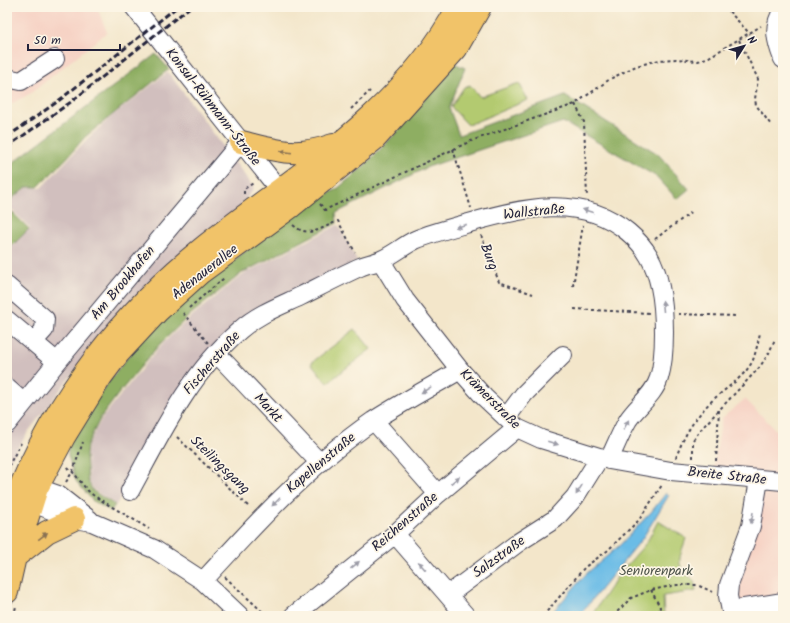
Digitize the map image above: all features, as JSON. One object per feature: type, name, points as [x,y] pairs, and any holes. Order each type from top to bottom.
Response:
[{"type":"main road","name":"Adenauerallee","points":[[288,207],[338,143],[368,120],[403,84],[431,51],[458,7]]},
{"type":"main road","name":"Adenauerallee","points":[[12,597],[15,557],[34,453],[76,386],[114,334],[136,308],[201,249],[288,207],[375,139],[456,49],[480,7]]},
{"type":"main road","points":[[241,142],[287,153],[318,150],[338,143]]},
{"type":"main road","name":"Adenauerallee","points":[[7,524],[27,492]]},
{"type":"main road","points":[[15,557],[47,532],[83,520]]},
{"type":"street","name":"Konsul-Rühmann-Straße","points":[[134,7],[241,142],[288,207]]},
{"type":"street","points":[[783,10],[777,20],[776,37],[783,58]]},
{"type":"street","points":[[7,78],[21,81],[55,59]]},
{"type":"street","name":"Am Brookhafen","points":[[7,424],[241,142]]},
{"type":"street","name":"Wallstraße","points":[[381,261],[414,241],[476,221],[510,212],[547,207],[565,207],[586,210],[606,217],[623,227],[644,247],[652,259],[658,275],[663,314],[661,364],[658,380],[652,391],[628,421],[605,459]]},
{"type":"street","name":"Fischerstraße","points":[[130,492],[165,426],[185,395],[217,354],[239,331],[260,315],[363,266],[381,261]]},
{"type":"street","name":"Krämerstraße","points":[[381,261],[404,300],[460,370],[511,423],[541,439],[605,459],[674,464]]},
{"type":"street","points":[[7,286],[45,319],[44,330],[33,342]]},
{"type":"street","points":[[7,320],[57,362]]},
{"type":"street","name":"Markt","points":[[217,354],[320,463]]},
{"type":"street","points":[[511,423],[524,394],[563,355]]},
{"type":"street","name":"Kapellenstraße","points":[[203,581],[286,492],[320,463],[374,421],[460,370]]},
{"type":"street","points":[[7,388],[24,402]]},
{"type":"street","points":[[374,421],[438,494]]},
{"type":"street","name":"Reichenstraße","points":[[293,616],[395,534],[511,423]]},
{"type":"street","name":"Salzstraße","points":[[448,595],[518,542],[555,519],[575,498],[605,459]]},
{"type":"street","name":"Breite Straße","points":[[674,464],[693,472],[759,480],[783,481]]},
{"type":"street","points":[[759,480],[751,526],[732,579],[730,607],[783,602]]},
{"type":"street","points":[[27,492],[58,495],[83,520]]},
{"type":"street","points":[[27,492],[83,520],[154,549],[203,581],[240,616]]},
{"type":"street","points":[[395,534],[466,616]]},
{"type":"path","points":[[693,7],[695,9],[697,7]]},
{"type":"path","points":[[725,7],[750,34]]},
{"type":"path","points":[[318,202],[325,210],[453,149],[575,104],[610,78],[636,66],[659,60],[676,59],[698,61],[709,58],[750,34],[765,23]]},
{"type":"path","points":[[739,40],[758,79],[755,99],[756,105],[771,125]]},
{"type":"path","points":[[350,110],[372,90]]},
{"type":"path","points":[[573,286],[588,190],[584,122],[575,104]]},
{"type":"path","name":"Burg","points":[[453,149],[476,221],[499,282],[532,294]]},
{"type":"path","points":[[288,207],[300,231],[308,233],[338,221],[363,266]]},
{"type":"path","points":[[644,247],[693,211]]},
{"type":"path","points":[[217,354],[182,313],[224,278]]},
{"type":"path","points":[[574,309],[639,313]]},
{"type":"path","points":[[663,314],[737,316]]},
{"type":"path","points":[[543,616],[585,567],[607,551],[639,520],[674,464],[684,437],[693,424],[713,400],[743,375],[753,361],[760,334]]},
{"type":"path","points":[[693,472],[693,440],[702,428],[759,368],[769,353],[775,339]]},
{"type":"path","points":[[717,445],[719,410]]},
{"type":"path","name":"Steilingsgang","points":[[165,426],[260,519]]},
{"type":"path","points":[[58,495],[73,471],[81,445],[85,438]]},
{"type":"path","points":[[613,616],[631,598],[651,590],[677,585],[697,585],[730,607]]},
{"type":"path","points":[[651,590],[660,606],[658,616]]},
{"type":"path","points":[[12,597],[14,616]]},
{"type":"shaded area","points":[[7,7],[97,7],[107,32],[31,93],[9,105],[7,101]]},
{"type":"shaded area","points":[[168,72],[254,188],[237,212],[101,337],[28,432],[7,465],[7,252],[30,228],[7,205],[7,203],[27,188],[41,188],[88,138],[112,116]]},
{"type":"shaded area","points":[[338,225],[357,261],[259,311],[144,458],[116,505],[94,490],[89,481],[87,455],[88,445],[102,418],[160,346],[193,315],[243,274]]},
{"type":"shaded area","points":[[745,399],[777,431],[783,430],[783,477],[713,471],[722,418]]},
{"type":"shaded area","points":[[760,484],[783,486],[783,597],[733,605]]},
{"type":"green space","points":[[156,54],[169,69],[85,137],[66,159],[38,187],[27,187],[7,202],[7,167]]},
{"type":"green space","points":[[454,63],[465,68],[449,108],[459,135],[565,96],[658,154],[689,189],[677,199],[657,177],[563,122],[428,167],[336,213],[337,223],[242,273],[191,314],[159,345],[101,417],[87,445],[86,455],[88,481],[93,491],[115,505],[111,511],[93,501],[76,481],[68,455],[68,442],[81,418],[153,324],[308,202],[336,190],[365,165],[398,131]]},
{"type":"green space","points":[[519,83],[528,100],[468,125],[451,107],[464,87],[470,85],[480,97]]},
{"type":"green space","points":[[7,207],[29,229],[7,251]]},
{"type":"green space","points":[[355,329],[371,349],[327,383],[311,363]]},
{"type":"green space","name":"Seniorenpark","points":[[658,521],[686,538],[680,556],[680,564],[683,571],[694,581],[696,591],[663,596],[664,616],[591,616],[620,573],[647,542]]},
{"type":"water","points":[[666,493],[669,495],[642,539],[579,616],[549,616],[586,574],[620,545],[652,511]]},
{"type":"railway","points":[[7,137],[57,102],[177,7]]},
{"type":"railway","points":[[7,147],[71,102],[190,7]]}]
